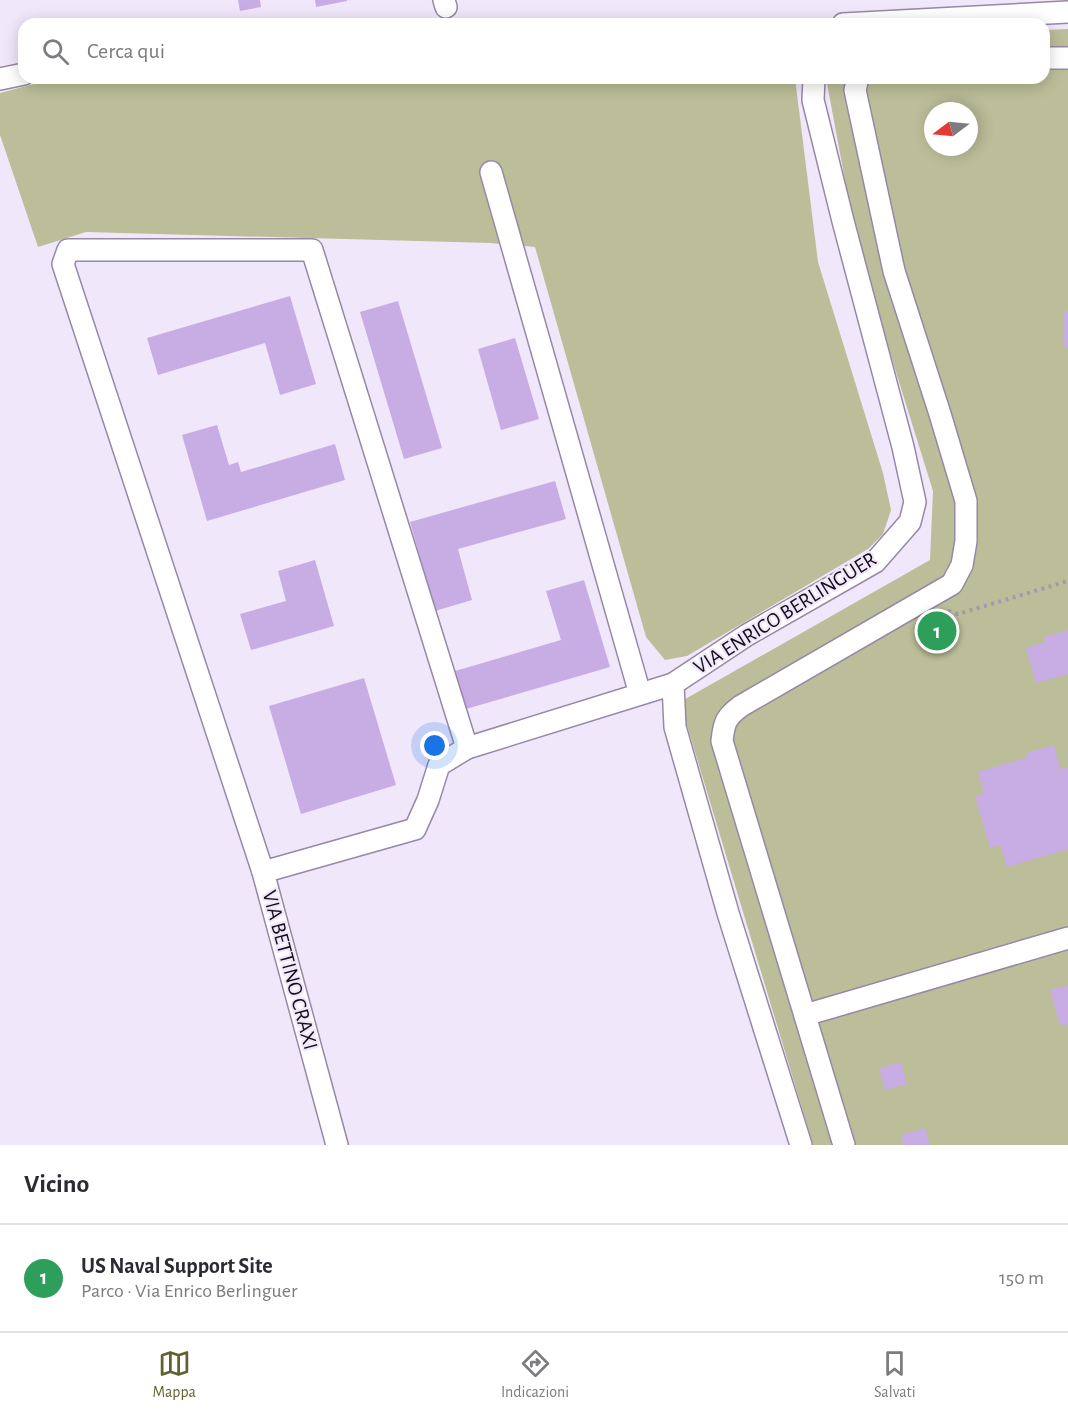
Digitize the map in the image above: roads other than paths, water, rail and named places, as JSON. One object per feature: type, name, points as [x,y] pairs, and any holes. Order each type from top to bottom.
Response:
[{"type":"street","points":[[956,18],[1068,12]]},
{"type":"street","points":[[1050,58],[1068,58]]},
{"type":"street","points":[[0,80],[18,76]]},
{"type":"street","name":"VIA ENRICO BERLINGUER","points":[[801,1145],[731,924],[675,728],[673,684],[747,634],[875,562],[910,522],[915,502],[903,447],[813,100],[814,84]]},
{"type":"street","points":[[844,1145],[722,741],[724,725],[730,714],[952,584],[962,565],[966,540],[966,501],[894,271],[855,90],[856,84]]},
{"type":"street","points":[[491,172],[640,694]]},
{"type":"street","points":[[263,872],[63,264],[68,250],[312,250],[467,748]]},
{"type":"street","name":"VIA BETTINO CRAXI","points":[[337,1145],[263,872],[415,829],[428,800],[439,765],[467,748],[673,684]]},
{"type":"street","points":[[805,1015],[1068,938]]},
{"type":"place","name":"US Naval Support Site","points":[[937,631]]}]
